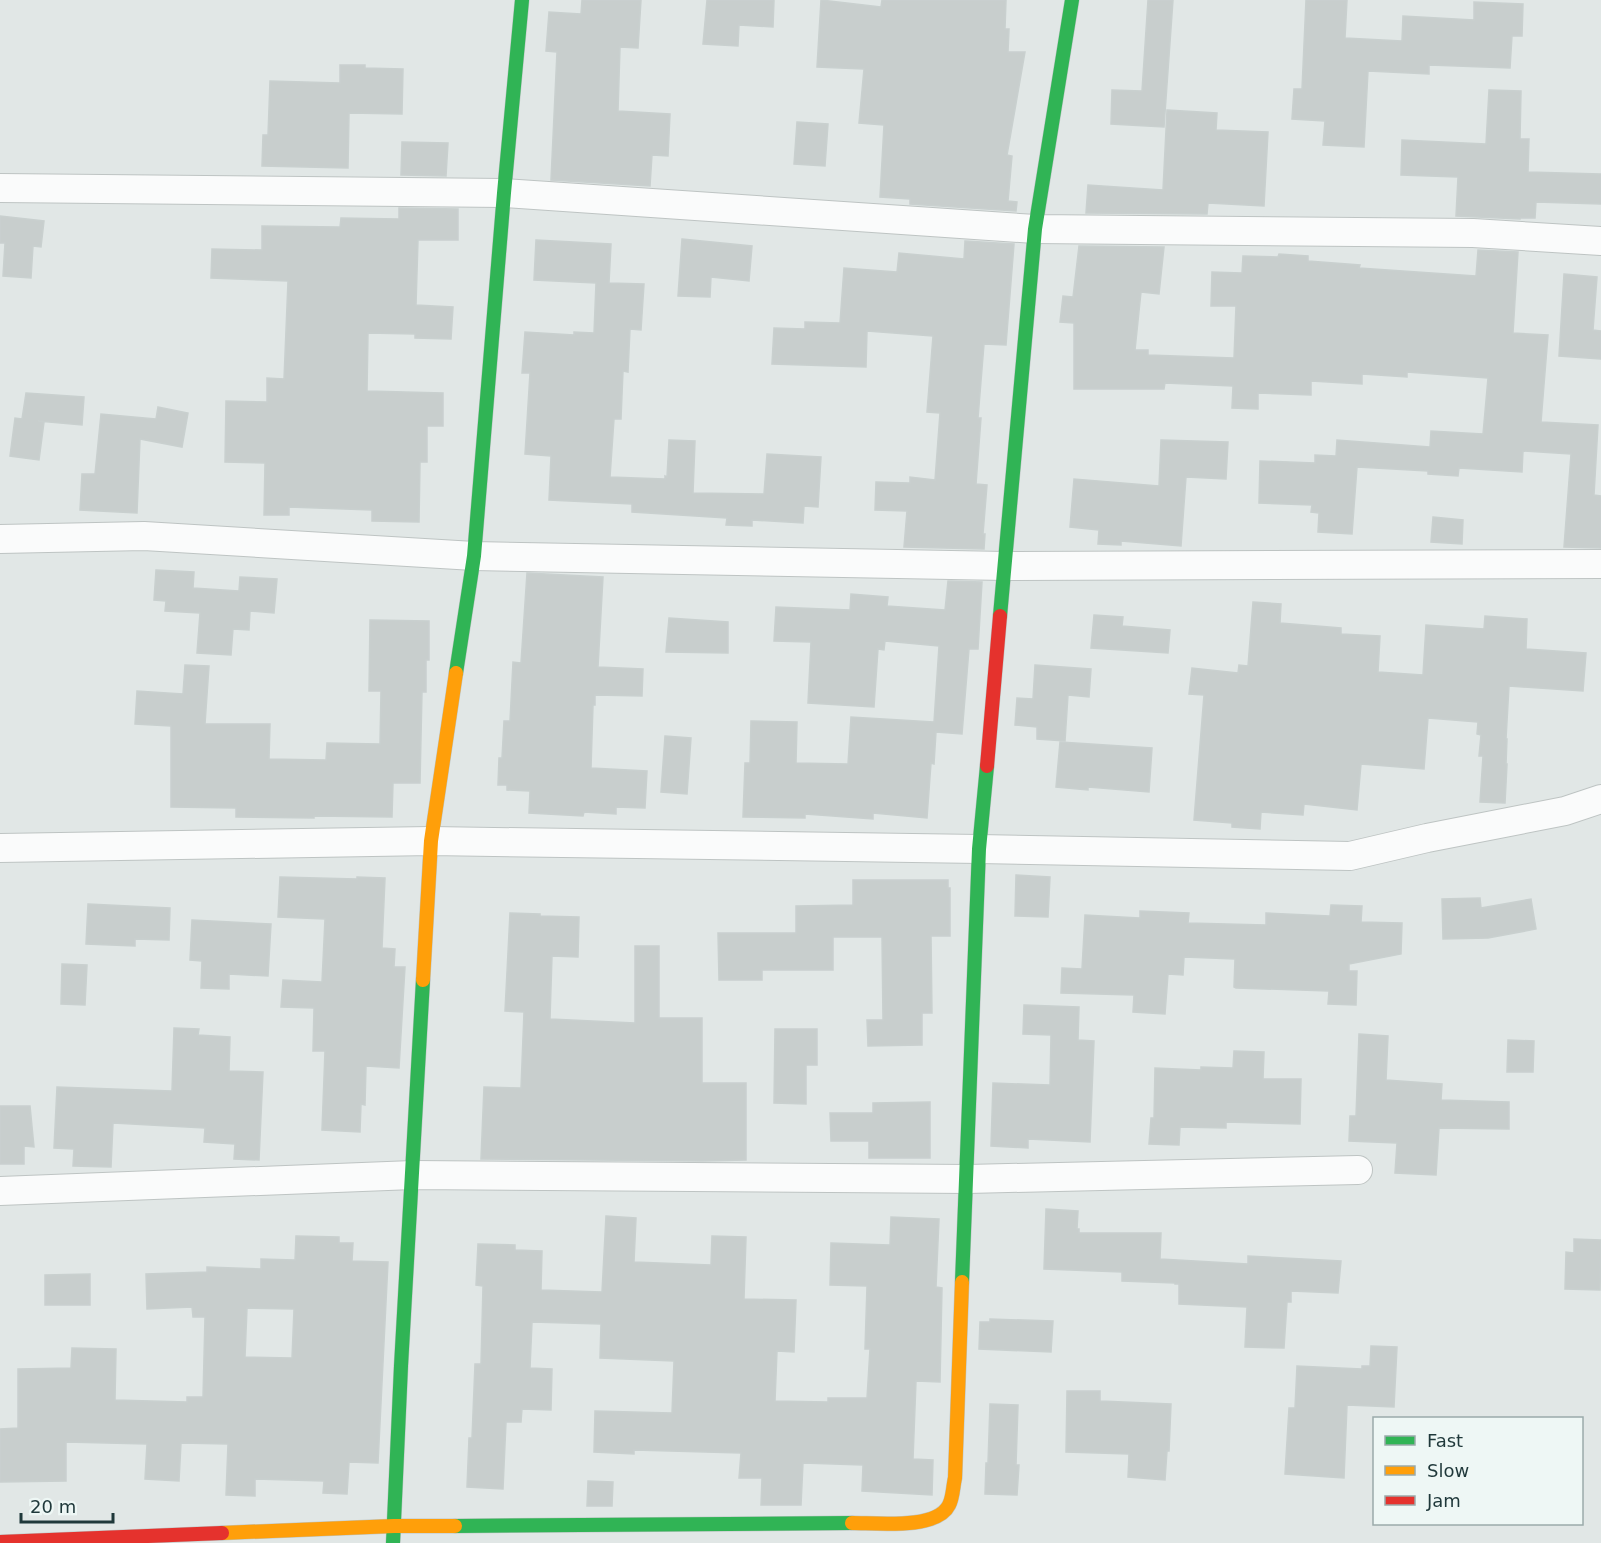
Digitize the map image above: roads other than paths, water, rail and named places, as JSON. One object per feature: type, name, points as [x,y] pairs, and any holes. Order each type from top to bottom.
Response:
[{"type":"street","points":[[393,1543],[431,841],[474,556],[522,0]]},
{"type":"street","points":[[0,1542],[394,1527],[917,1523],[938,1518],[949,1506],[955,1478],[979,849],[1035,229],[1072,0]]},
{"type":"street","points":[[0,188],[504,193],[1035,229],[1473,233],[1601,241]]},
{"type":"street","points":[[0,539],[144,536],[474,556],[1005,566],[1601,564]]},
{"type":"street","points":[[0,848],[431,841],[1350,856],[1427,838],[1565,811],[1601,798]]},
{"type":"street","points":[[0,1191],[413,1175],[968,1179],[1358,1170]]}]
